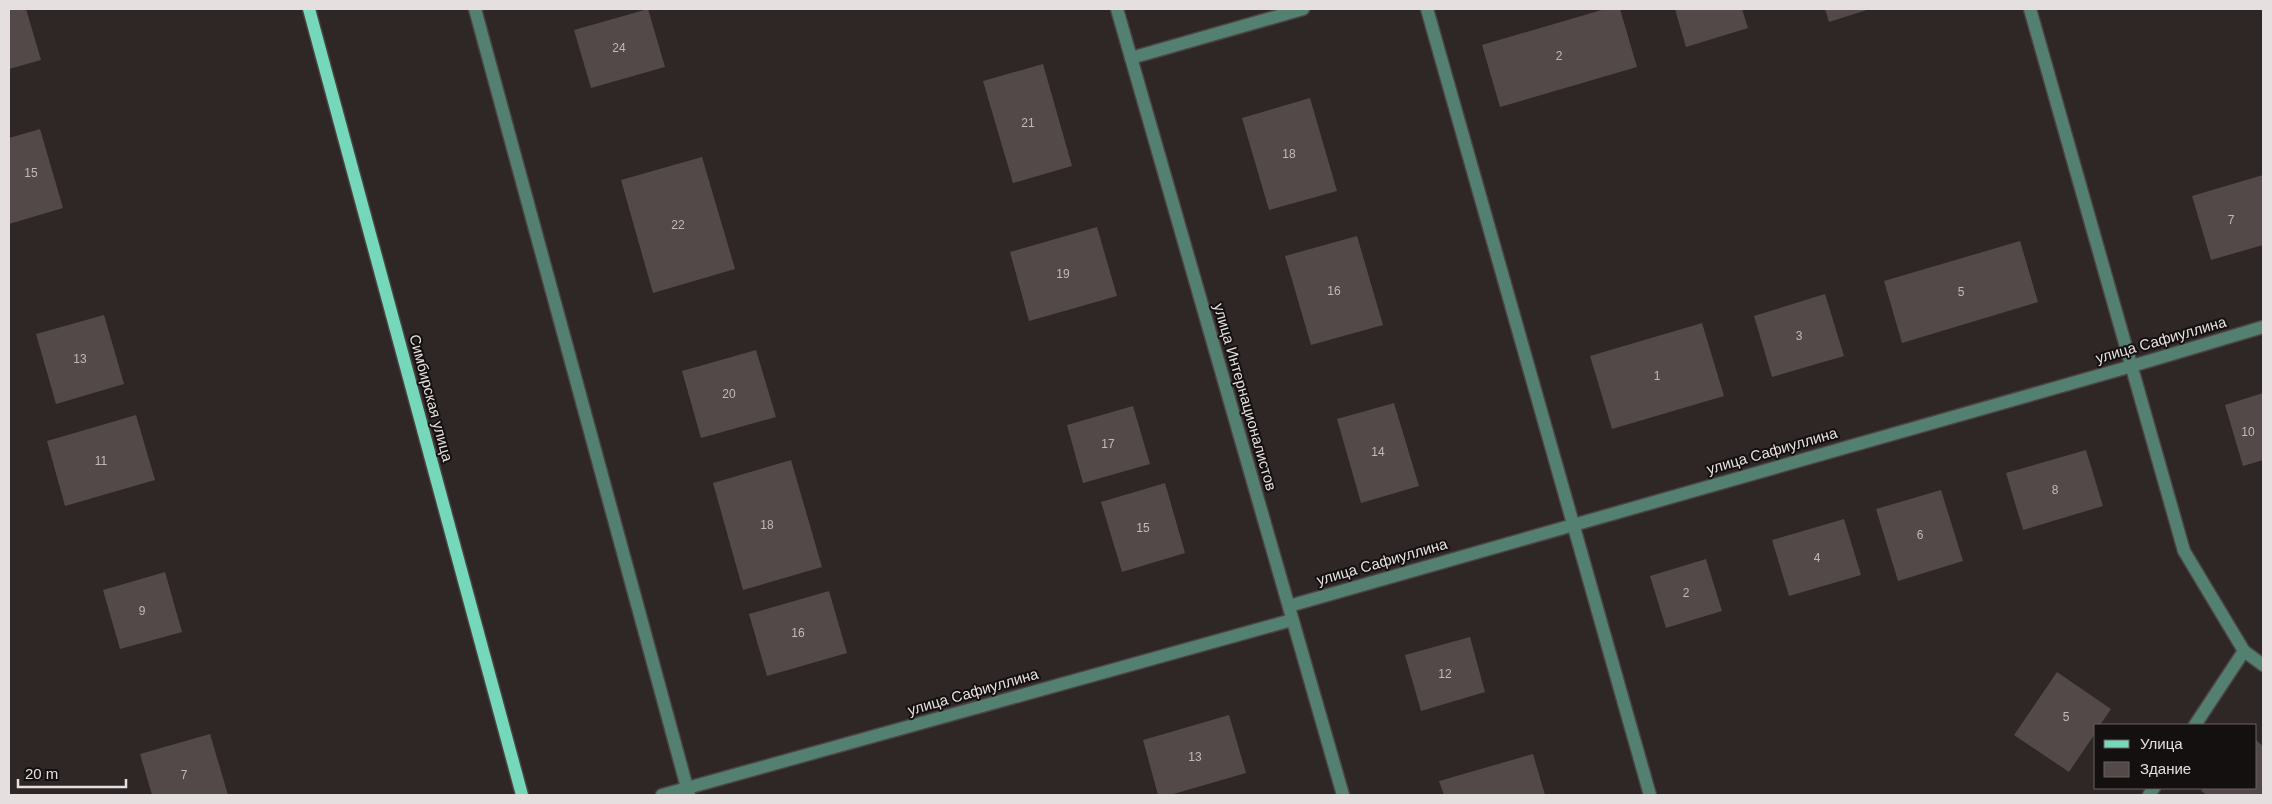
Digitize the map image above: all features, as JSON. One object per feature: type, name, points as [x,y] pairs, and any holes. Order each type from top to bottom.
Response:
[{"type":"main road","name":"Симбирская улица","points":[[308,9],[522,795]]},
{"type":"street","points":[[475,9],[688,792]]},
{"type":"street","name":"улица Интернационалистов","points":[[1117,9],[1343,795]]},
{"type":"street","points":[[1131,58],[1303,9]]},
{"type":"street","points":[[1427,9],[1650,795]]},
{"type":"street","points":[[2030,9],[2184,551],[2244,651],[2263,665]]},
{"type":"street","name":"улица Сафиуллина","points":[[1289,606],[2263,327]]},
{"type":"street","name":"улица Сафиуллина","points":[[662,795],[688,792],[1292,620]]},
{"type":"street","points":[[2196,724],[2244,651]]},
{"type":"building","points":[[9,9],[26,9],[41,60],[9,69]]},
{"type":"building","points":[[648,9],[665,67],[591,88],[574,30]]},
{"type":"building","points":[[1605,9],[1620,9],[1637,67],[1500,107],[1482,45]]},
{"type":"building","points":[[1675,9],[1742,9],[1748,28],[1686,47]]},
{"type":"building","points":[[1825,9],[1870,9],[1829,22]]},
{"type":"building","points":[[1043,64],[1072,166],[1013,183],[983,81]]},
{"type":"building","points":[[1310,98],[1337,191],[1269,210],[1242,118]]},
{"type":"building","points":[[40,129],[63,208],[9,224],[9,138]]},
{"type":"building","points":[[702,157],[735,269],[653,293],[621,180]]},
{"type":"building","points":[[2263,175],[2263,245],[2211,260],[2192,196]]},
{"type":"building","points":[[1097,227],[1117,296],[1029,321],[1010,252]]},
{"type":"building","points":[[1357,236],[1383,325],[1311,345],[1285,256]]},
{"type":"building","points":[[2020,241],[2038,302],[1902,343],[1884,281]]},
{"type":"building","points":[[1825,294],[1844,356],[1772,377],[1754,316]]},
{"type":"building","points":[[104,315],[124,384],[56,404],[36,334]]},
{"type":"building","points":[[1702,323],[1724,396],[1612,429],[1590,356]]},
{"type":"building","points":[[756,350],[776,417],[701,438],[682,371]]},
{"type":"building","points":[[2263,393],[2263,460],[2243,466],[2225,405]]},
{"type":"building","points":[[1394,403],[1419,486],[1361,503],[1337,419]]},
{"type":"building","points":[[1133,406],[1150,464],[1083,483],[1067,425]]},
{"type":"building","points":[[136,415],[155,480],[65,506],[47,441]]},
{"type":"building","points":[[2086,450],[2103,506],[2023,530],[2006,473]]},
{"type":"building","points":[[791,460],[822,567],[743,590],[713,483]]},
{"type":"building","points":[[1165,483],[1185,553],[1122,572],[1101,502]]},
{"type":"building","points":[[1941,490],[1963,561],[1898,581],[1876,509]]},
{"type":"building","points":[[1844,519],[1861,575],[1789,596],[1772,540]]},
{"type":"building","points":[[1706,559],[1722,611],[1666,628],[1650,576]]},
{"type":"building","points":[[165,572],[182,632],[120,649],[103,590]]},
{"type":"building","points":[[829,591],[847,653],[767,676],[749,614]]},
{"type":"building","points":[[1470,637],[1485,692],[1421,711],[1405,655]]},
{"type":"building","points":[[2057,672],[2111,709],[2101,724],[2094,724],[2094,735],[2069,772],[2014,735]]},
{"type":"building","points":[[1229,715],[1246,773],[1170,795],[1158,795],[1143,740]]},
{"type":"building","points":[[210,734],[228,795],[152,795],[140,754]]},
{"type":"building","points":[[2257,741],[2263,746],[2263,795],[2207,795],[2201,791],[2202,789],[2257,789]]},
{"type":"building","points":[[1533,754],[1545,795],[1444,795],[1439,781]]}]
